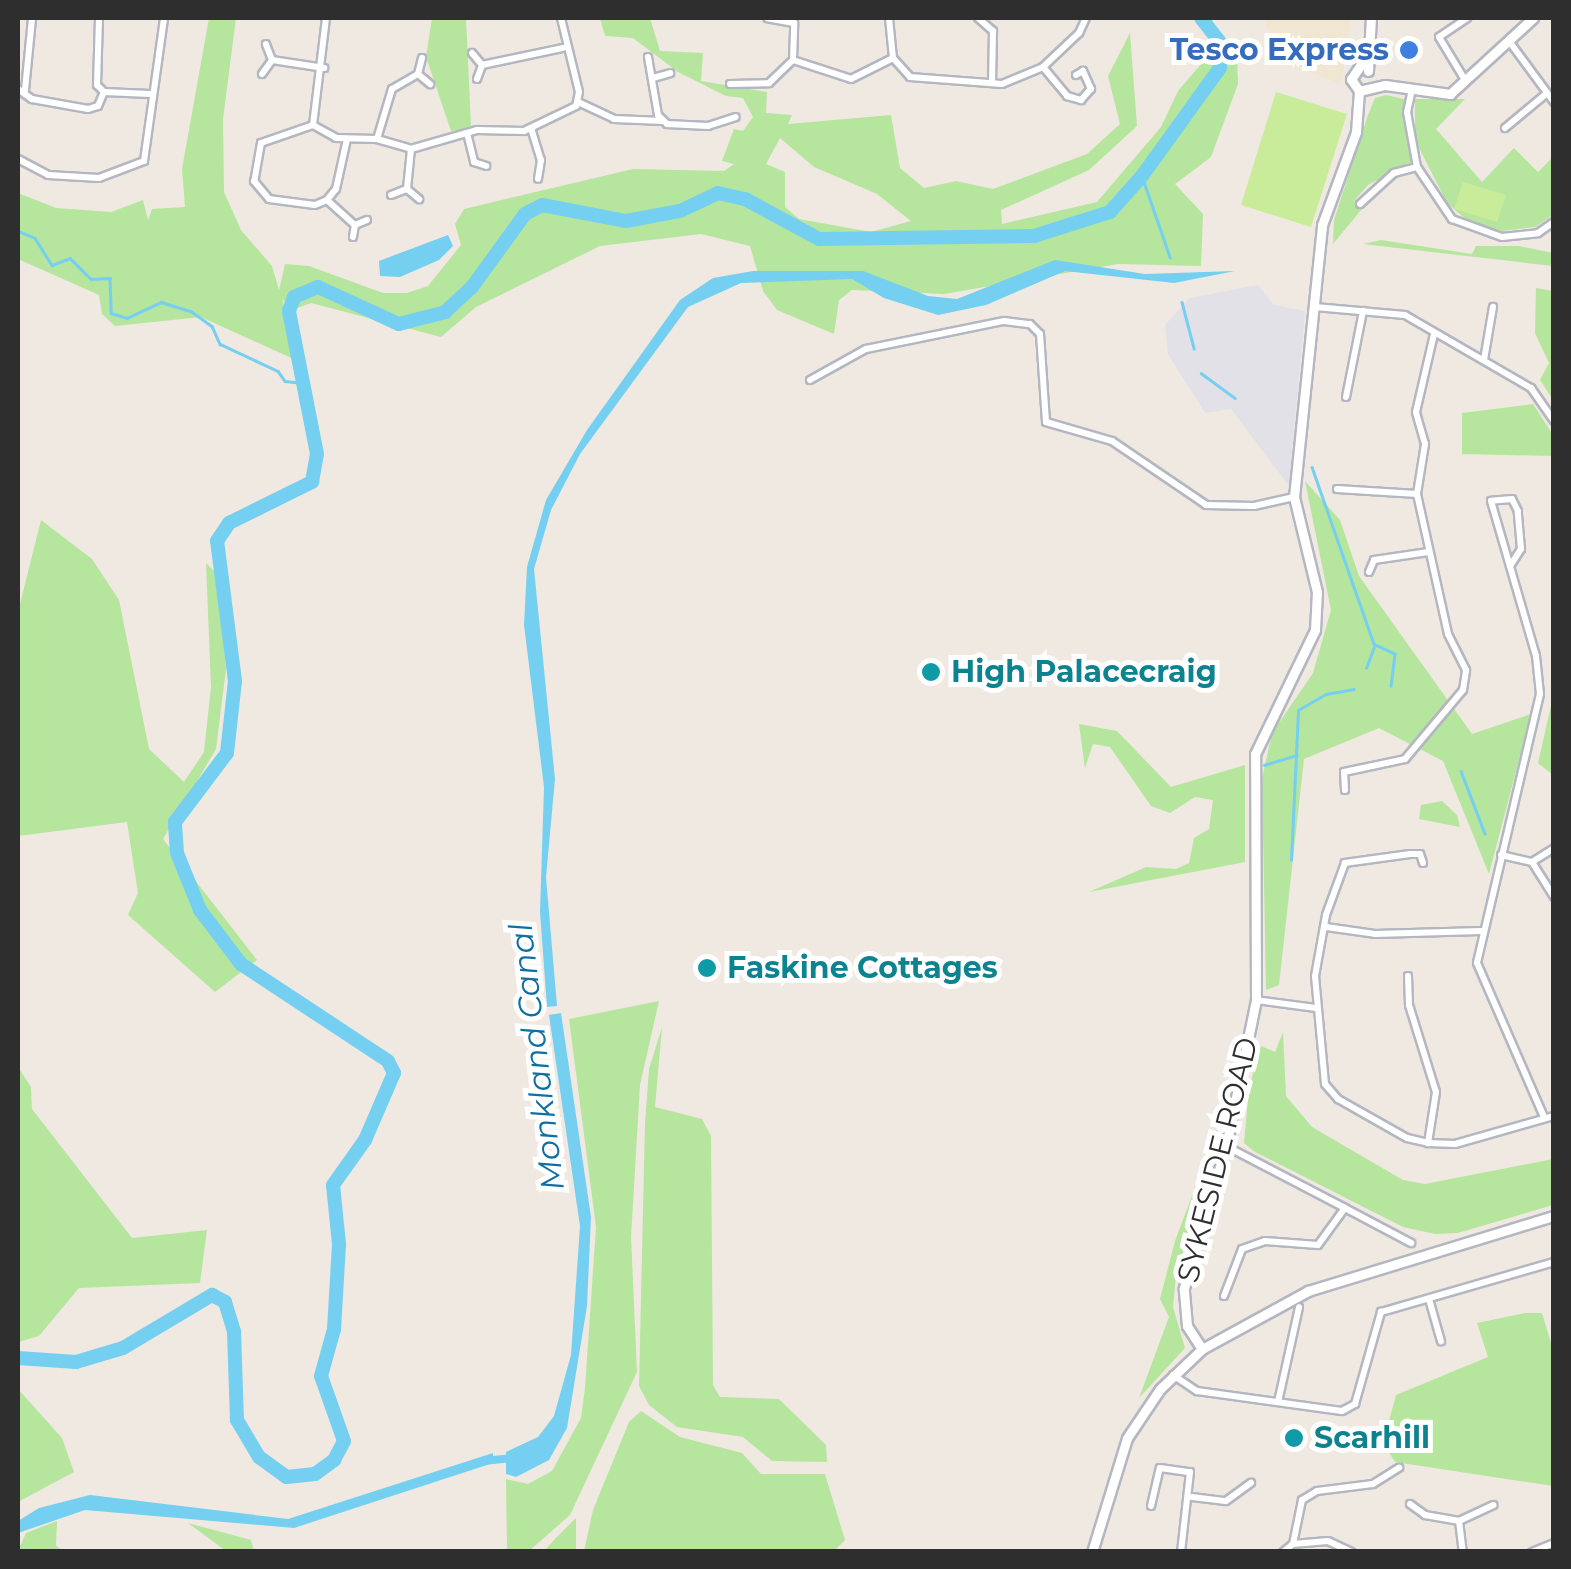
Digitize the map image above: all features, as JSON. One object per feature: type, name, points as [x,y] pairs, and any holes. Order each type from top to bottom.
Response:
[{"type":"street","points":[[32,18],[21,90],[32,99],[88,108],[98,106],[104,92]]},
{"type":"street","points":[[100,18],[97,85],[104,92],[150,94],[159,89],[164,18]]},
{"type":"street","points":[[313,126],[324,68],[326,18]]},
{"type":"street","points":[[561,18],[563,48],[578,102],[614,119],[708,126],[736,117]]},
{"type":"street","points":[[730,84],[769,83],[793,60],[794,23],[766,18],[765,27]]},
{"type":"street","points":[[889,18],[893,58],[920,80],[1010,84],[1043,67],[1079,34],[1086,18]]},
{"type":"street","points":[[978,18],[992,26]]},
{"type":"street","points":[[992,82],[992,26],[1001,18]]},
{"type":"street","points":[[1370,18],[1366,81],[1443,95],[1466,83],[1533,18]]},
{"type":"street","points":[[1466,83],[1440,38],[1467,18]]},
{"type":"street","points":[[1509,41],[1554,102]]},
{"type":"street","points":[[266,44],[272,60]]},
{"type":"street","points":[[482,65],[563,48]]},
{"type":"street","points":[[472,53],[482,65]]},
{"type":"street","points":[[648,56],[664,121]]},
{"type":"street","points":[[378,139],[392,89],[418,74],[422,58]]},
{"type":"street","points":[[793,60],[851,79],[893,58]]},
{"type":"street","points":[[272,60],[324,68]]},
{"type":"street","points":[[262,74],[272,60]]},
{"type":"street","points":[[477,79],[482,65]]},
{"type":"street","points":[[1043,67],[1067,96],[1081,100],[1090,88],[1083,71],[1076,75]]},
{"type":"street","points":[[653,78],[670,73]]},
{"type":"street","points":[[418,74],[430,84]]},
{"type":"street","name":"SYKESIDE ROAD","points":[[1202,1349],[1187,1326],[1184,1288],[1226,1146],[1256,1000],[1255,754],[1307,654],[1317,604],[1294,497],[1318,252],[1366,81]]},
{"type":"street","points":[[1412,89],[1407,112],[1417,167],[1440,208],[1470,228],[1502,237],[1538,233],[1554,222]]},
{"type":"street","points":[[18,159],[48,174],[99,178],[144,162],[150,94]]},
{"type":"street","points":[[1504,128],[1547,94]]},
{"type":"street","points":[[347,138],[336,189],[327,200],[316,205],[269,199],[254,181],[261,143],[313,126],[347,138],[378,139],[410,149],[467,133],[531,128],[578,102]]},
{"type":"street","points":[[531,128],[540,160],[538,179]]},
{"type":"street","points":[[467,133],[474,162],[486,166]]},
{"type":"street","points":[[407,189],[410,149]]},
{"type":"street","points":[[1360,204],[1394,174],[1417,167]]},
{"type":"street","points":[[391,195],[407,189]]},
{"type":"street","points":[[407,189],[419,199]]},
{"type":"street","points":[[327,200],[355,224]]},
{"type":"street","points":[[355,224],[367,220]]},
{"type":"street","points":[[353,237],[355,224]]},
{"type":"street","points":[[1484,360],[1493,307]]},
{"type":"street","points":[[1315,308],[1406,315],[1530,388],[1554,420]]},
{"type":"street","points":[[1346,397],[1363,310]]},
{"type":"street","points":[[810,380],[866,349],[1004,321],[1030,324],[1040,334],[1046,422],[1112,441],[1206,505],[1254,506],[1294,497]]},
{"type":"street","points":[[1346,790],[1344,772],[1405,759],[1463,690],[1466,670],[1448,634],[1417,494],[1425,444],[1416,412],[1434,334]]},
{"type":"street","points":[[1338,489],[1417,494]]},
{"type":"street","points":[[1423,863],[1420,854],[1410,854],[1345,863],[1326,927],[1316,1008],[1328,1089],[1406,1138],[1428,1143],[1455,1144],[1549,1117],[1478,962],[1481,931],[1540,694],[1536,656],[1491,501],[1512,500],[1518,512],[1521,549],[1510,566]]},
{"type":"street","points":[[1369,572],[1374,560],[1428,552]]},
{"type":"street","points":[[1532,862],[1554,848]]},
{"type":"street","points":[[1501,855],[1532,862],[1554,897]]},
{"type":"street","points":[[1326,927],[1376,934],[1481,931]]},
{"type":"street","points":[[1408,976],[1409,1005],[1436,1092],[1428,1143]]},
{"type":"street","points":[[1256,1000],[1316,1008]]},
{"type":"street","points":[[1226,1146],[1411,1242]]},
{"type":"street","points":[[1224,1296],[1242,1249],[1265,1241],[1318,1245],[1345,1208]]},
{"type":"street","points":[[1092,1552],[1127,1438],[1172,1375],[1202,1349],[1308,1292],[1554,1216]]},
{"type":"street","points":[[1172,1375],[1197,1391],[1342,1411],[1355,1404],[1378,1315],[1554,1262]]},
{"type":"street","points":[[1429,1299],[1441,1341]]},
{"type":"street","points":[[1278,1402],[1299,1307]]},
{"type":"street","points":[[1151,1506],[1160,1468],[1190,1472],[1192,1497],[1181,1552]]},
{"type":"street","points":[[1293,1544],[1302,1500],[1318,1491],[1373,1484],[1400,1468]]},
{"type":"street","points":[[1192,1497],[1226,1501],[1251,1483]]},
{"type":"street","points":[[1410,1504],[1425,1515],[1459,1521],[1494,1505]]},
{"type":"street","points":[[1459,1521],[1463,1552]]},
{"type":"street","points":[[1283,1552],[1293,1544],[1328,1541],[1352,1552]]},
{"type":"street","points":[[1532,1552],[1554,1543]]},
{"type":"shaded area","points":[[1264,18],[1351,18],[1341,84],[1279,60]]},
{"type":"shaded area","points":[[1258,285],[1274,305],[1305,311],[1289,486],[1231,409],[1205,413],[1168,354],[1165,325],[1189,298]]},
{"type":"green space","points":[[209,18],[236,18],[223,119],[224,192],[241,230],[272,266],[279,290],[285,264],[309,266],[383,293],[407,293],[428,286],[461,245],[455,224],[464,209],[633,169],[724,171],[734,164],[722,161],[734,129],[743,131],[753,117],[743,98],[726,96],[678,72],[633,38],[605,36],[600,18],[650,18],[660,51],[703,53],[701,81],[767,92],[766,113],[792,115],[788,124],[891,115],[900,168],[924,188],[956,181],[993,189],[1087,154],[1120,124],[1108,76],[1130,33],[1137,126],[1089,170],[1001,210],[1002,224],[1097,202],[1161,127],[1178,91],[1213,50],[1237,58],[1238,84],[1211,157],[1175,184],[1203,214],[1201,266],[1118,264],[944,294],[852,290],[839,300],[834,334],[777,310],[763,291],[750,246],[701,234],[600,246],[476,307],[441,337],[311,303],[289,311],[282,298],[298,361],[201,317],[115,326],[102,314],[99,295],[18,259],[18,193],[56,208],[111,212],[143,200],[148,220],[152,209],[185,207],[182,169]],"holes":[[[780,138],[814,167],[877,194],[911,221],[871,232],[799,219],[785,207],[785,172],[766,164]]]},
{"type":"green space","points":[[432,18],[466,18],[471,126],[459,130],[451,131],[426,57]]},
{"type":"green space","points":[[1276,92],[1347,114],[1311,227],[1241,205]]},
{"type":"green space","points":[[1386,95],[1404,99],[1413,161],[1368,185],[1354,201],[1362,209],[1333,244],[1334,220],[1368,115],[1375,98]]},
{"type":"green space","points":[[1415,99],[1465,99],[1436,129],[1482,182],[1514,148],[1538,172],[1553,157],[1553,215],[1535,227],[1502,231],[1470,223],[1447,203],[1415,140]]},
{"type":"green space","points":[[1463,182],[1506,195],[1497,222],[1454,209]]},
{"type":"green space","points":[[1381,240],[1472,254],[1476,246],[1519,246],[1553,253],[1553,266],[1363,244]]},
{"type":"green space","points":[[1536,288],[1553,291],[1553,400],[1540,380],[1549,363],[1535,333]]},
{"type":"green space","points":[[1533,404],[1553,435],[1553,456],[1462,454],[1462,413]]},
{"type":"green space","points":[[1305,481],[1340,520],[1359,576],[1472,734],[1531,714],[1489,874],[1443,761],[1379,728],[1304,759],[1279,985],[1266,990],[1262,779],[1272,733],[1313,673],[1331,610]]},
{"type":"green space","points":[[41,520],[92,559],[119,600],[149,749],[184,782],[204,752],[211,687],[206,563],[218,575],[226,669],[216,749],[163,839],[257,960],[215,992],[128,915],[138,893],[127,822],[18,836],[18,612]]},
{"type":"green space","points":[[1553,697],[1553,775],[1538,763]]},
{"type":"green space","points":[[1079,724],[1117,731],[1171,787],[1245,765],[1245,862],[1089,892],[1146,867],[1176,869],[1189,863],[1194,838],[1209,829],[1213,800],[1195,797],[1170,813],[1151,806],[1110,747],[1093,744],[1085,768]]},
{"type":"green space","points":[[1442,801],[1457,815],[1460,827],[1419,819],[1421,805]]},
{"type":"green space","points":[[659,1001],[640,1085],[631,1237],[637,1372],[570,1515],[529,1551],[507,1551],[506,1479],[528,1484],[552,1471],[581,1418],[585,1388],[596,1227],[569,1019]]},
{"type":"green space","points":[[662,1027],[655,1107],[702,1119],[711,1136],[713,1385],[720,1397],[779,1399],[826,1445],[827,1462],[772,1461],[743,1437],[677,1427],[649,1405],[639,1386],[645,1123],[649,1069]]},
{"type":"green space","points":[[1283,1032],[1286,1096],[1312,1127],[1403,1180],[1425,1184],[1553,1159],[1553,1205],[1458,1233],[1435,1234],[1403,1227],[1255,1152],[1244,1143],[1249,1088],[1261,1046],[1275,1052]]},
{"type":"green space","points":[[18,1067],[31,1087],[32,1109],[132,1238],[207,1230],[200,1283],[79,1288],[39,1336],[18,1342]]},
{"type":"green space","points":[[1233,1087],[1176,1275],[1173,1307],[1185,1348],[1139,1398],[1169,1317],[1160,1299],[1175,1241]]},
{"type":"green space","points":[[1542,1313],[1553,1350],[1553,1486],[1395,1462],[1383,1443],[1396,1395],[1488,1357],[1477,1323]]},
{"type":"green space","points":[[18,1389],[62,1438],[74,1472],[18,1502]]},
{"type":"green space","points":[[641,1411],[680,1437],[742,1453],[761,1474],[825,1474],[845,1540],[833,1552],[584,1551],[593,1510],[629,1422]]},
{"type":"green space","points":[[576,1518],[576,1551],[544,1551],[555,1539]]},
{"type":"green space","points":[[57,1521],[56,1546],[64,1551],[18,1551],[26,1533]]},
{"type":"green space","points":[[188,1523],[251,1540],[254,1551],[226,1551]]},
{"type":"water","points":[[448,235],[453,246],[439,260],[400,277],[380,276],[379,261]]},
{"type":"water","points":[[1055,260],[1145,274],[1235,271],[1174,283],[1065,271],[986,305],[938,315],[884,298],[852,279],[741,283],[688,307],[580,454],[551,510],[534,569],[555,779],[546,877],[557,1006],[547,1007],[540,912],[544,787],[524,625],[527,567],[546,500],[587,430],[680,300],[713,278],[753,271],[863,271],[928,296],[957,299]]},
{"type":"water","points":[[561,1013],[591,1217],[587,1306],[567,1428],[549,1460],[516,1477],[506,1474],[506,1452],[538,1437],[554,1416],[571,1355],[580,1226],[549,1015]]},
{"type":"water","points":[[493,1453],[493,1463],[294,1528],[85,1510],[18,1533],[18,1521],[39,1508],[90,1495],[288,1519]]},
{"type":"waterway","points":[[18,1358],[76,1362],[123,1348],[212,1295],[225,1302],[234,1331],[237,1420],[259,1457],[287,1477],[315,1474],[334,1460],[344,1441],[321,1376],[334,1329],[339,1244],[333,1185],[365,1140],[394,1073],[388,1061],[241,964],[200,910],[177,853],[175,822],[227,753],[235,681],[217,541],[229,523],[312,482],[317,454],[289,311],[294,297],[318,287],[399,324],[445,312],[472,287],[525,214],[542,205],[626,221],[680,211],[718,193],[745,199],[819,239],[1034,236],[1110,212],[1142,176],[1220,68],[1219,41],[1201,18]]},
{"type":"waterway","points":[[1142,176],[1170,257]]},
{"type":"waterway","points":[[18,231],[35,238],[52,265],[70,258],[91,279],[110,278],[111,313],[127,318],[161,302],[191,311],[212,326],[220,344],[278,371],[285,381],[303,383]]},
{"type":"waterway","points":[[1182,302],[1194,348]]},
{"type":"waterway","points":[[1201,373],[1235,398]]},
{"type":"waterway","points":[[1312,467],[1374,644],[1395,654],[1391,686]]},
{"type":"waterway","points":[[1366,668],[1374,647]]},
{"type":"waterway","points":[[1291,860],[1298,710],[1326,694],[1354,689]]},
{"type":"waterway","points":[[1264,765],[1296,755]]},
{"type":"waterway","points":[[1461,771],[1485,834]]},
{"type":"waterway","name":"Monkland Canal","points":[[484,1461],[515,1458]]},
{"type":"place","name":"Tesco Express","points":[[1409,50]]},
{"type":"place","name":"High Palacecraig","points":[[931,672]]},
{"type":"place","name":"Faskine Cottages","points":[[707,968]]},
{"type":"place","name":"Scarhill","points":[[1294,1438]]}]
